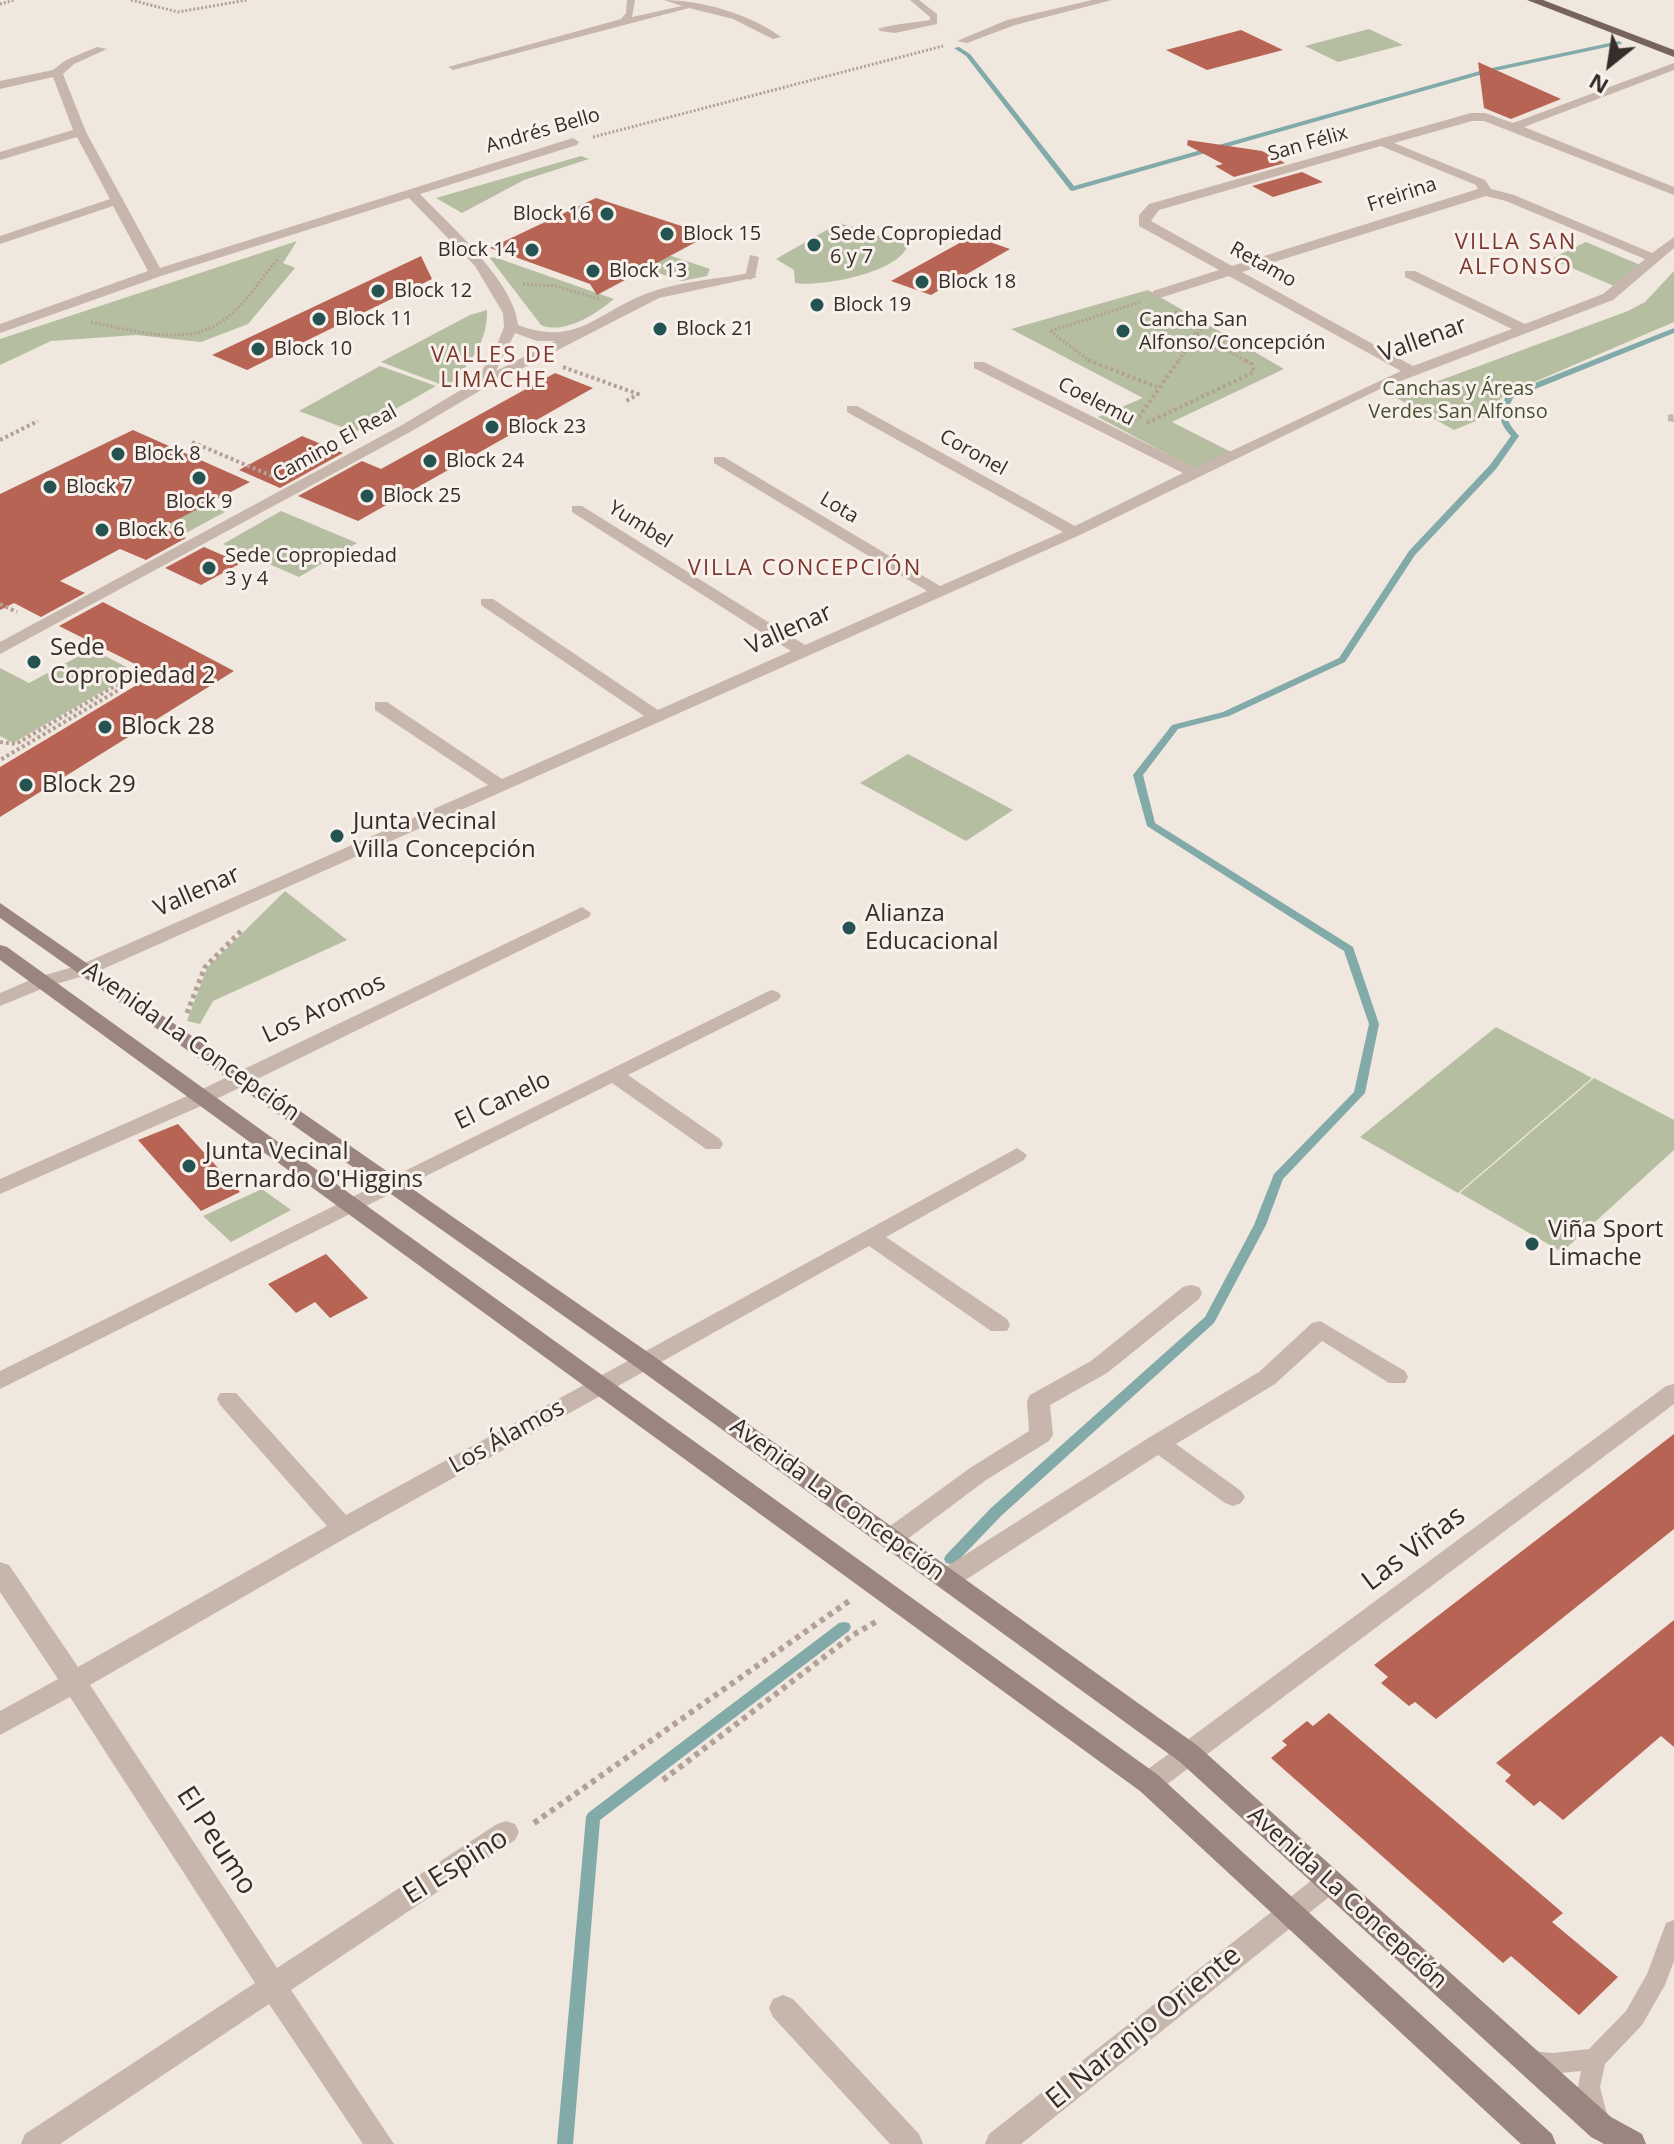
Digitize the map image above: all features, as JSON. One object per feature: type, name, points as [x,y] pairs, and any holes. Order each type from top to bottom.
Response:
[{"type":"main road","points":[[1533,0],[1674,54]]},
{"type":"street","points":[[963,41],[1011,22],[1106,0]]},
{"type":"street","points":[[0,85],[57,73],[70,62],[101,49]]},
{"type":"street","points":[[1513,127],[1674,66]]},
{"type":"street","points":[[57,73],[80,132],[156,273]]},
{"type":"street","name":"San Félix","points":[[1145,215],[1154,207],[1461,120],[1485,117],[1513,127]]},
{"type":"street","points":[[1513,127],[1674,191]]},
{"type":"street","points":[[0,156],[80,132]]},
{"type":"street","name":"Andrés Bello","points":[[0,329],[156,273],[573,142]]},
{"type":"street","points":[[1384,143],[1481,183],[1486,192],[1510,198],[1654,258]]},
{"type":"street","name":"Freirina","points":[[1158,294],[1486,192]]},
{"type":"street","points":[[412,193],[444,224],[493,281],[510,313],[511,327],[481,384]]},
{"type":"street","points":[[0,240],[115,201]]},
{"type":"street","name":"Retamo","points":[[1145,215],[1144,223],[1411,371]]},
{"type":"street","name":"Vallenar","points":[[0,1000],[42,982],[87,969],[1075,532],[1262,439],[1411,371],[1608,297],[1674,241]]},
{"type":"street","points":[[1410,274],[1526,330]]},
{"type":"street","name":"Camino El Real","points":[[0,649],[627,306],[655,295],[750,277]]},
{"type":"street","points":[[511,327],[537,337],[577,335]]},
{"type":"street","name":"Coelemu","points":[[979,365],[1196,474]]},
{"type":"street","name":"Coronel","points":[[852,409],[1075,532]]},
{"type":"street","name":"Lota","points":[[719,460],[938,591]]},
{"type":"street","name":"Yumbel","points":[[577,509],[804,652]]},
{"type":"street","points":[[487,602],[657,717]]},
{"type":"street","points":[[381,706],[501,786]]},
{"type":"street","name":"Avenida La Concepción","points":[[0,909],[644,1361],[1189,1754],[1528,2061],[1599,2136],[1632,2144]]},
{"type":"street","name":"Los Aromos","points":[[0,1187],[201,1098],[582,913]]},
{"type":"street","name":"Avenida La Concepción","points":[[0,951],[1149,1783],[1542,2144]]},
{"type":"street","name":"El Canelo","points":[[0,1381],[771,996]]},
{"type":"street","points":[[614,1075],[713,1144]]},
{"type":"street","name":"Los Álamos","points":[[0,1724],[343,1528],[1017,1155]]},
{"type":"street","points":[[870,1236],[999,1325]]},
{"type":"street","points":[[890,1539],[978,1474],[1041,1435],[1038,1401],[1099,1367],[1191,1293]]},
{"type":"street","points":[[947,1579],[1158,1443],[1267,1378],[1320,1329],[1397,1377]]},
{"type":"street","name":"Las Viñas","points":[[1149,1783],[1674,1392]]},
{"type":"street","points":[[228,1399],[343,1528]]},
{"type":"street","points":[[1158,1443],[1233,1497]]},
{"type":"street","name":"El Peumo","points":[[0,1572],[75,1681],[271,1987],[380,2144]]},
{"type":"street","name":"El Espino","points":[[35,2144],[506,1832]]},
{"type":"street","name":"El Naranjo Oriente","points":[[999,2144],[1288,1911],[1330,1881]]},
{"type":"street","points":[[783,2008],[909,2144]]},
{"type":"lane","points":[[624,21],[630,13],[631,0]]},
{"type":"lane","points":[[668,0],[736,17],[776,37]]},
{"type":"lane","points":[[883,29],[895,30],[934,22],[934,16],[914,0]]},
{"type":"lane","points":[[453,67],[624,21],[694,6]]},
{"type":"lane","points":[[750,277],[754,257]]},
{"type":"lane","points":[[1599,2136],[1589,2087],[1595,2059],[1634,2018],[1657,1978],[1674,1930]]},
{"type":"lane","points":[[1528,2061],[1553,2063],[1595,2059]]},
{"type":"path","points":[[0,4],[15,0]]},
{"type":"path","points":[[131,0],[178,12],[247,0]]},
{"type":"path","name":"Andrés Bello","points":[[573,142],[963,41]]},
{"type":"path","points":[[84,320],[159,334],[202,331],[228,316],[280,256]]},
{"type":"path","points":[[493,281],[555,286],[627,306]]},
{"type":"path","points":[[1144,300],[1050,331],[1094,364],[1157,387]]},
{"type":"path","points":[[1089,422],[1109,415],[1124,423],[1139,417],[1194,333],[1201,328]]},
{"type":"path","points":[[1136,429],[1254,372],[1252,364],[1194,333]]},
{"type":"path","points":[[561,367],[638,394],[626,401]]},
{"type":"path","points":[[0,440],[38,421]]},
{"type":"path","points":[[192,442],[283,480]]},
{"type":"path","points":[[0,742],[16,744],[117,685],[122,688],[0,760]]},
{"type":"path","points":[[108,696],[117,694]]},
{"type":"path","points":[[185,1037],[184,1020],[205,967],[246,926]]},
{"type":"path","name":"El Espino","points":[[506,1832],[544,1819],[568,1797],[873,1584]]},
{"type":"path","points":[[663,1780],[853,1635],[905,1607]]},
{"type":"green space","points":[[1369,29],[1403,45],[1338,62],[1305,46]]},
{"type":"green space","points":[[581,156],[589,159],[524,180],[462,213],[436,198]]},
{"type":"green space","points":[[839,223],[908,245],[902,255],[890,263],[858,276],[822,283],[795,283],[794,270],[776,259]]},
{"type":"green space","points":[[594,230],[710,269],[707,276],[682,281],[570,243]]},
{"type":"green space","points":[[297,241],[283,263],[295,268],[248,324],[201,342],[136,335],[51,341],[0,365],[0,339]]},
{"type":"green space","points":[[1586,242],[1645,267],[1621,289],[1551,259]]},
{"type":"green space","points":[[489,257],[614,299],[569,325],[541,325]]},
{"type":"green space","name":"Canchas y Áreas Verdes San Alfonso","points":[[1674,271],[1674,322],[1504,395],[1483,418],[1454,430],[1395,397],[1628,311],[1645,302]]},
{"type":"green space","points":[[1148,290],[1284,369],[1172,422],[1231,452],[1195,469],[1098,417],[1143,398],[1011,329]]},
{"type":"green space","points":[[487,310],[481,343],[448,387],[381,362],[470,315]]},
{"type":"green space","points":[[380,366],[436,386],[355,432],[299,411]]},
{"type":"green space","points":[[147,477],[225,512],[184,534],[106,499]]},
{"type":"green space","points":[[281,511],[357,543],[299,577],[223,544]]},
{"type":"green space","points":[[92,649],[136,672],[13,743],[0,736],[0,668],[29,683]]},
{"type":"green space","points":[[908,754],[1013,810],[966,841],[860,783]]},
{"type":"green space","points":[[285,891],[347,940],[213,1001],[200,1024],[187,1021],[207,968]]},
{"type":"green space","points":[[1496,1027],[1592,1078],[1458,1193],[1360,1137]]},
{"type":"green space","points":[[1594,1078],[1674,1120],[1674,1150],[1562,1252],[1460,1193]]},
{"type":"green space","points":[[262,1189],[291,1210],[231,1242],[203,1216]]},
{"type":"building","points":[[1241,30],[1283,50],[1207,70],[1166,50]]},
{"type":"building","points":[[1478,62],[1561,99],[1511,119],[1484,108]]},
{"type":"building","points":[[1188,140],[1262,151],[1285,163],[1234,177],[1215,166],[1223,164],[1187,145]]},
{"type":"building","points":[[1302,172],[1323,182],[1273,197],[1252,186]]},
{"type":"building","points":[[596,198],[709,235],[597,295],[590,284],[490,248]]},
{"type":"building","points":[[972,236],[1010,249],[931,295],[891,281]]},
{"type":"building","points":[[421,256],[432,279],[247,370],[212,355]]},
{"type":"building","points":[[555,373],[593,388],[358,521],[298,496],[362,461],[381,469]]},
{"type":"building","points":[[133,430],[250,482],[161,528],[186,538],[146,560],[120,549],[60,581],[85,593],[41,617],[14,603],[0,610],[0,494]]},
{"type":"building","points":[[302,436],[343,453],[280,488],[239,470]]},
{"type":"building","name":"Sede Copropiedad 3 y 4","points":[[204,547],[241,563],[201,585],[165,568]]},
{"type":"building","points":[[103,602],[234,671],[0,817],[0,767],[155,674],[59,626]]},
{"type":"building","name":"Junta Vecinal Bernardo O'Higgins","points":[[178,1124],[240,1192],[201,1211],[138,1140]]},
{"type":"building","points":[[326,1254],[368,1298],[330,1318],[315,1302],[296,1313],[268,1284]]},
{"type":"building","points":[[1674,1434],[1674,1529],[1436,1719],[1415,1702],[1409,1706],[1381,1683],[1388,1677],[1374,1665]]},
{"type":"building","points":[[1674,1620],[1674,1747],[1661,1736],[1563,1820],[1540,1801],[1534,1806],[1505,1781],[1511,1775],[1496,1763]]},
{"type":"building","points":[[1329,1713],[1563,1913],[1552,1922],[1618,1977],[1579,2015],[1511,1956],[1503,1963],[1271,1758],[1287,1745],[1282,1741],[1307,1721],[1313,1726]]},
{"type":"waterway","points":[[957,48],[968,55],[1072,189],[1489,70],[1619,43]]},
{"type":"waterway","points":[[951,1559],[996,1512],[1210,1320],[1260,1225],[1278,1177],[1359,1093],[1374,1024],[1349,949],[1150,824],[1138,775],[1175,727],[1226,714],[1342,660],[1412,553],[1493,467],[1515,436],[1503,418],[1510,396],[1674,330]]},
{"type":"waterway","points":[[565,2144],[593,1817],[844,1627]]},
{"type":"place","name":"Block 16","points":[[607,214]]},
{"type":"place","name":"Block 15","points":[[667,234]]},
{"type":"place","name":"Sede Copropiedad 6 y 7","points":[[814,245]]},
{"type":"place","name":"Block 14","points":[[532,250]]},
{"type":"place","name":"Block 13","points":[[593,271]]},
{"type":"place","name":"Block 18","points":[[922,282]]},
{"type":"place","name":"Block 12","points":[[378,291]]},
{"type":"place","name":"Block 19","points":[[817,305]]},
{"type":"place","name":"Block 11","points":[[319,319]]},
{"type":"place","name":"Block 21","points":[[660,329]]},
{"type":"place","name":"Cancha San Alfonso/Concepción","points":[[1123,331]]},
{"type":"place","name":"Block 10","points":[[258,349]]},
{"type":"place","name":"Block 23","points":[[492,427]]},
{"type":"place","name":"Block 8","points":[[118,454]]},
{"type":"place","name":"Block 24","points":[[430,461]]},
{"type":"place","name":"Block 9","points":[[199,478]]},
{"type":"place","name":"Block 7","points":[[50,487]]},
{"type":"place","name":"Block 25","points":[[367,496]]},
{"type":"place","name":"Block 6","points":[[102,530]]},
{"type":"place","name":"Sede Copropiedad 3 y 4","points":[[209,568]]},
{"type":"place","name":"Sede Copropiedad 2","points":[[34,662]]},
{"type":"place","name":"Block 28","points":[[105,727]]},
{"type":"place","name":"Block 29","points":[[26,785]]},
{"type":"place","name":"Junta Vecinal Villa Concepción","points":[[337,836]]},
{"type":"place","name":"Alianza Educacional","points":[[849,928]]},
{"type":"place","name":"Junta Vecinal Bernardo O'Higgins","points":[[189,1166]]},
{"type":"place","name":"Viña Sport Limache","points":[[1532,1244]]},
{"type":"district","name":"VILLA SAN ALFONSO","points":[[1516,256]]},
{"type":"district","name":"VALLES DE LIMACHE","points":[[494,368]]},
{"type":"district","name":"VILLA CONCEPCIÓN","points":[[805,569]]}]
